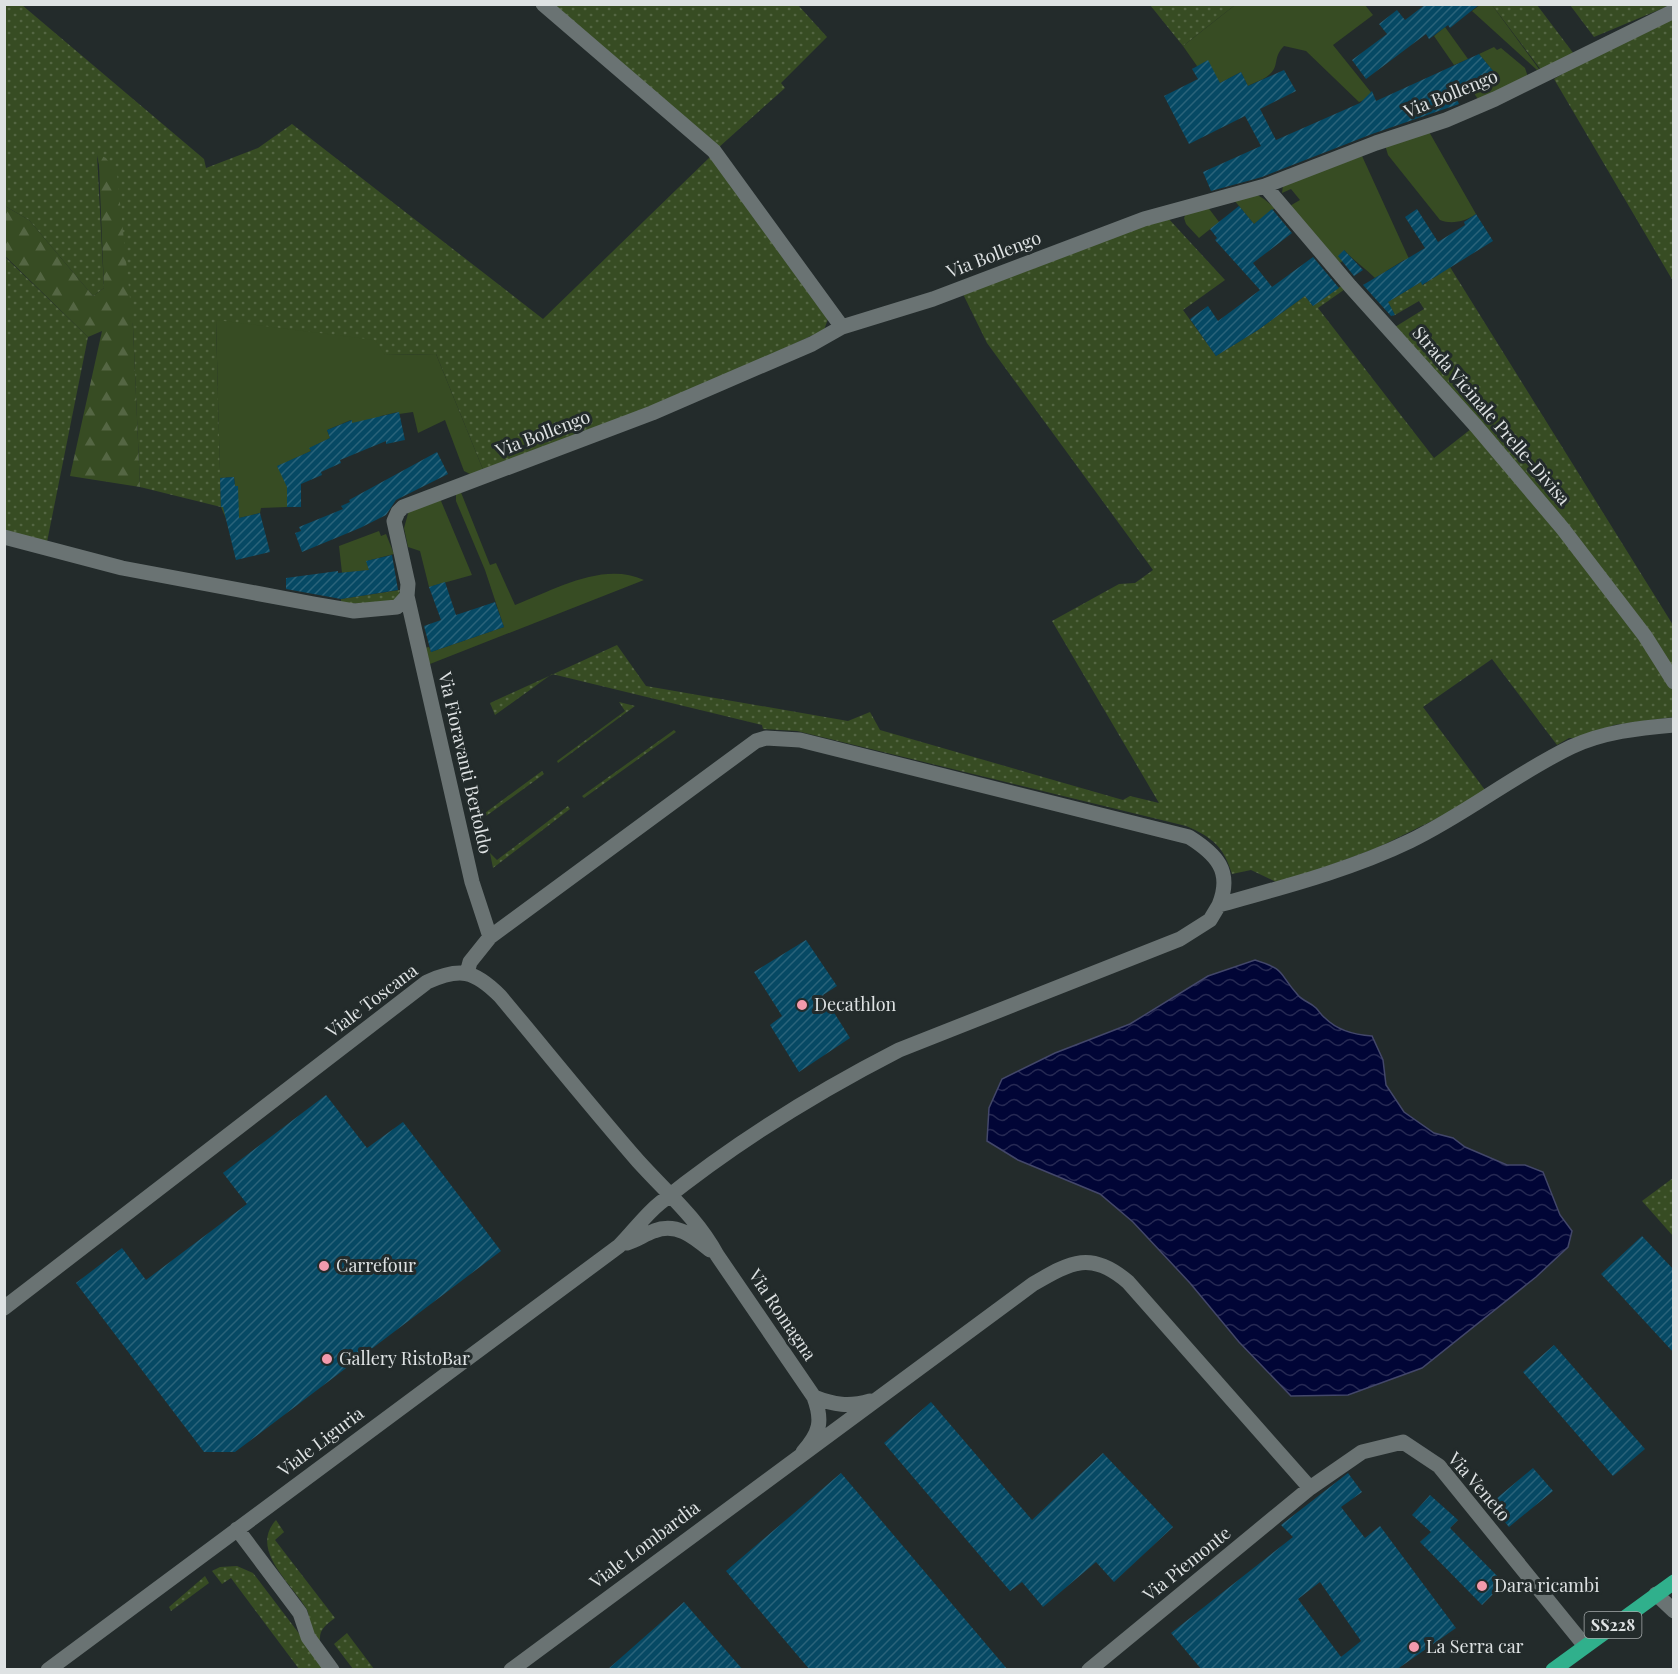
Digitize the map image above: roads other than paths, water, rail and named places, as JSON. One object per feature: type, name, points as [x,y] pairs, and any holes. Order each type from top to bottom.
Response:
[{"type":"main road","name":"SS228","points":[[1553,1670],[1674,1582]]},
{"type":"street","points":[[543,4],[714,151],[842,327]]},
{"type":"street","name":"Via Bollengo","points":[[407,590],[394,521],[398,512],[404,507],[652,413],[812,344],[842,327],[933,299],[1144,219],[1265,186],[1376,143],[1446,120],[1495,99],[1674,11]]},
{"type":"street","name":"Strada Vicinale Prelle-Divisa","points":[[1265,186],[1563,528],[1645,636],[1674,682]]},
{"type":"street","points":[[4,537],[122,568],[354,611],[398,607],[407,590]]},
{"type":"street","name":"Via Fioravanti Bertoldo","points":[[407,590],[472,882],[490,937]]},
{"type":"street","points":[[1219,905],[1367,859],[1411,841],[1573,746],[1635,728],[1674,725]]},
{"type":"street","points":[[619,1246],[658,1205],[672,1195],[759,1132],[869,1065],[899,1050],[1180,939],[1210,920],[1219,905],[1224,886],[1220,862],[1206,848],[1189,837],[800,740],[766,738],[756,741],[490,937],[470,962],[467,973],[487,982],[500,996],[638,1160],[672,1195],[697,1222],[717,1255]]},
{"type":"street","name":"Viale Toscana","points":[[4,1308],[427,982],[444,974],[467,973]]},
{"type":"street","points":[[619,1246],[661,1228],[670,1228],[682,1230],[717,1255]]},
{"type":"street","name":"Viale Liguria","points":[[48,1669],[619,1246]]},
{"type":"street","name":"Via Romagna","points":[[717,1255],[814,1397]]},
{"type":"street","name":"Viale Lombardia","points":[[511,1670],[1033,1284],[1066,1265],[1090,1262],[1112,1268],[1128,1282],[1310,1488]]},
{"type":"street","points":[[814,1397],[832,1404],[844,1405],[855,1405],[877,1399]]},
{"type":"street","points":[[803,1452],[815,1438],[820,1422],[819,1409],[814,1397]]},
{"type":"street","name":"Via Veneto","points":[[1310,1488],[1362,1452],[1403,1442],[1439,1466],[1585,1646]]},
{"type":"street","name":"Via Piemonte","points":[[1089,1670],[1310,1488]]},
{"type":"street","points":[[237,1529],[300,1612],[308,1637],[332,1670]]},
{"type":"street","points":[[1656,1594],[1674,1611]]},
{"type":"water","points":[[1255,960],[1281,973],[1299,996],[1314,1006],[1335,1026],[1353,1033],[1372,1036],[1383,1060],[1386,1085],[1404,1112],[1434,1133],[1453,1138],[1465,1147],[1507,1165],[1525,1165],[1543,1172],[1560,1215],[1572,1231],[1568,1247],[1536,1277],[1422,1368],[1348,1395],[1291,1396],[1239,1342],[1190,1283],[1133,1222],[1100,1194],[1018,1160],[987,1141],[989,1108],[1002,1079],[1055,1053],[1130,1024],[1208,976]]},
{"type":"place","name":"Decathlon","points":[[802,1005]]},
{"type":"place","name":"Carrefour","points":[[324,1266]]},
{"type":"place","name":"Gallery RistoBar","points":[[327,1359]]},
{"type":"place","name":"Dara ricambi","points":[[1482,1586]]},
{"type":"place","name":"La Serra car","points":[[1414,1647]]}]
